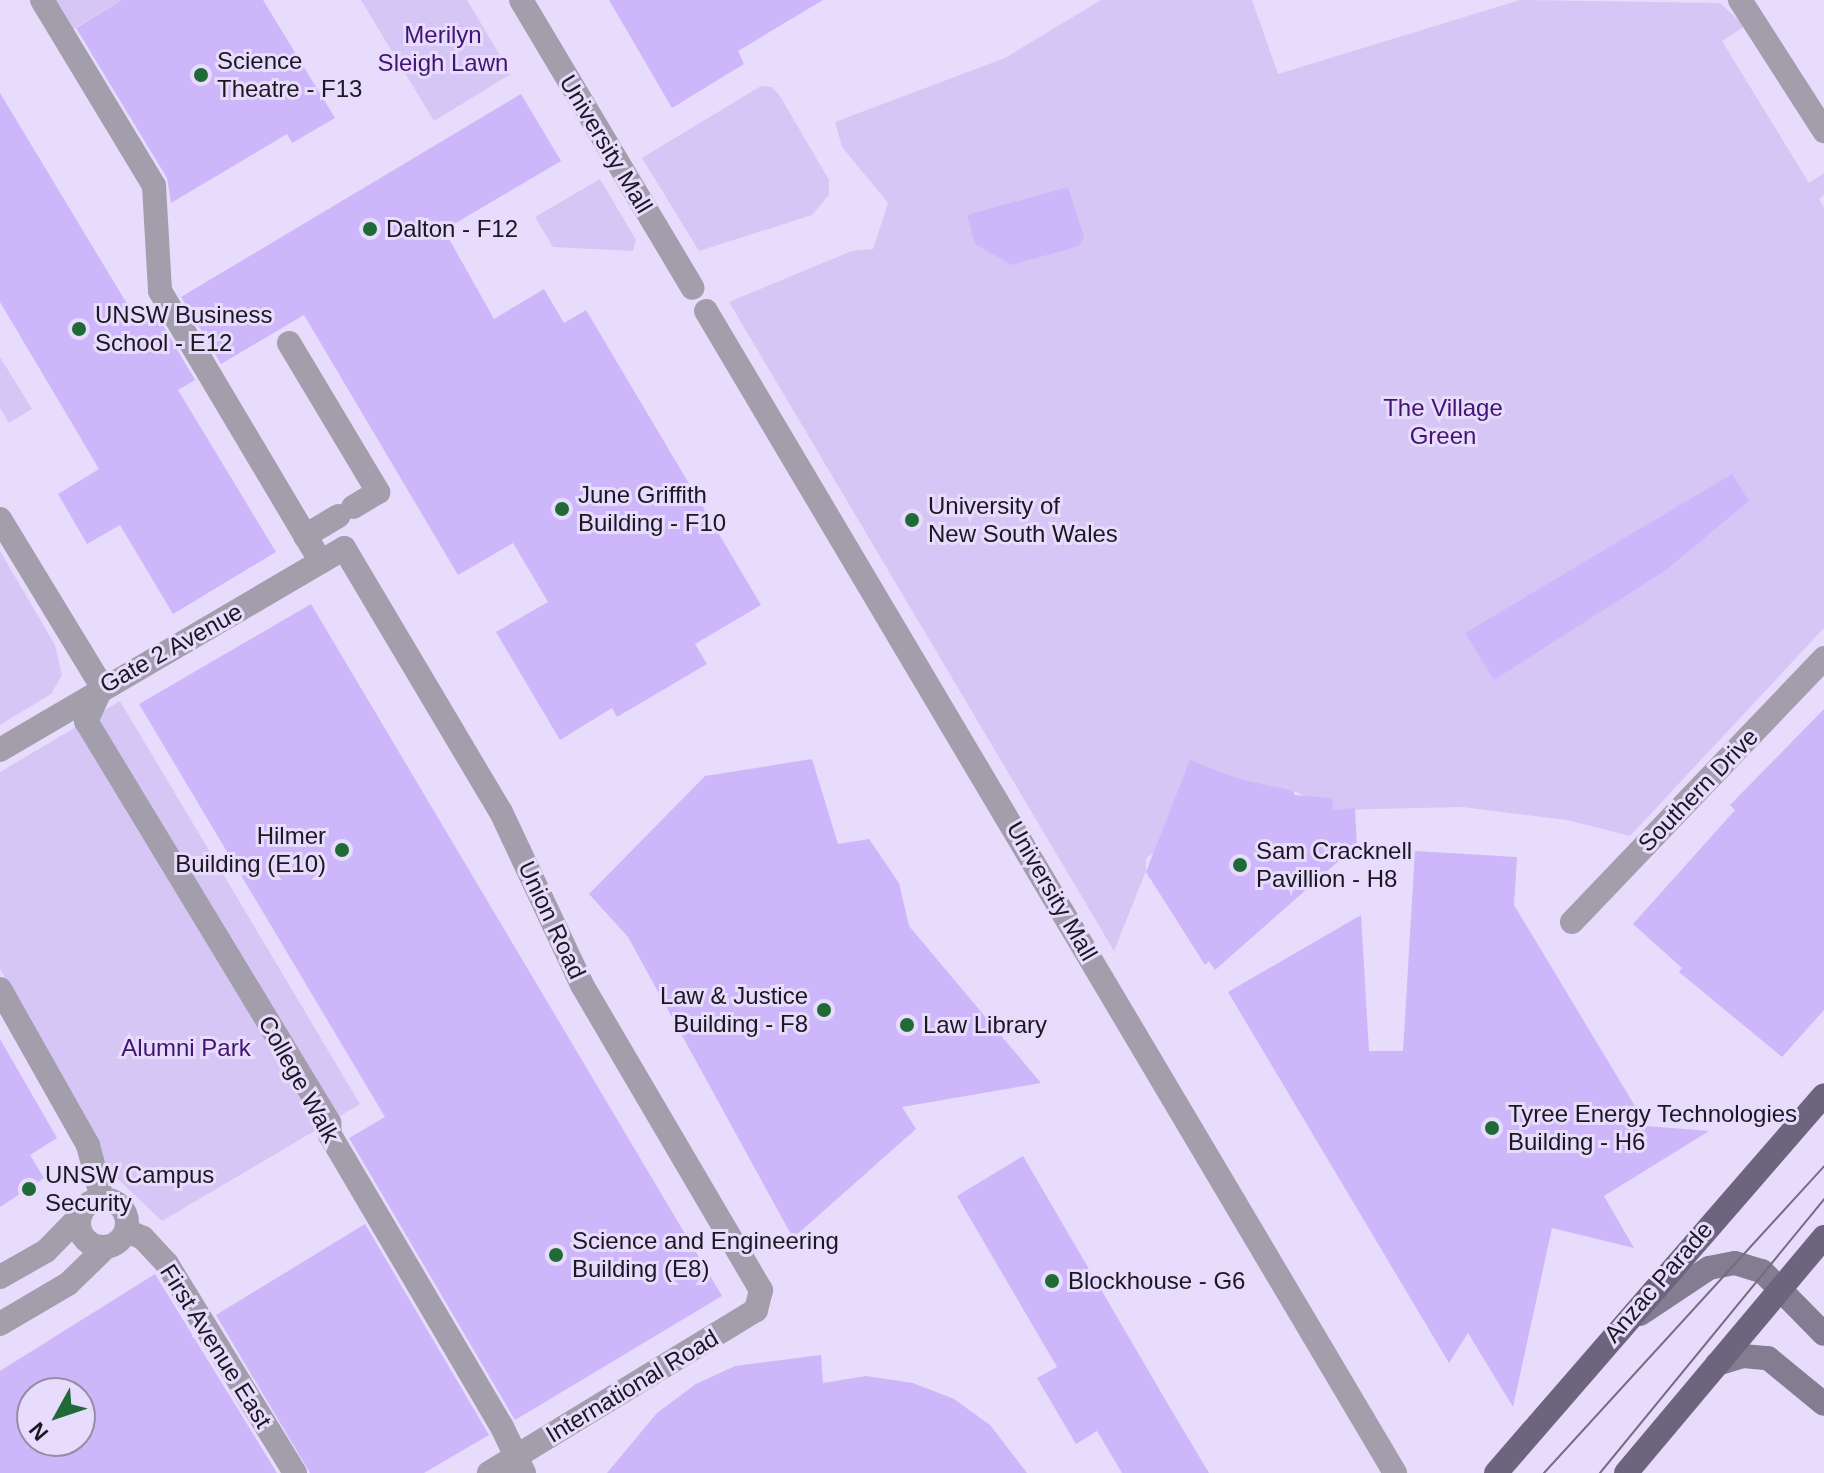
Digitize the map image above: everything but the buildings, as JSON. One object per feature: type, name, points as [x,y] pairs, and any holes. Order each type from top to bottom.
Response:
[{"type":"main road","name":"Anzac Parade","points":[[1496,1473],[1616,1331],[1824,1095]]},
{"type":"main road","points":[[1626,1473],[1824,1237]]},
{"type":"street","points":[[42,0],[154,186],[160,291],[321,562]]},
{"type":"street","name":"University Mall","points":[[521,0],[693,288]]},
{"type":"street","points":[[1740,0],[1824,131]]},
{"type":"street","name":"University Mall","points":[[706,311],[1395,1473]]},
{"type":"street","points":[[289,343],[378,492],[305,536]]},
{"type":"street","points":[[0,519],[102,687]]},
{"type":"street","name":"Gate 2 Avenue","points":[[0,750],[102,687],[344,548]]},
{"type":"street","name":"Union Road","points":[[344,548],[501,812],[582,985],[761,1290]]},
{"type":"street","name":"Southern Drive","points":[[1572,922],[1824,658]]},
{"type":"street","name":"College Walk","points":[[102,687],[86,721],[329,1123],[330,1135],[502,1427],[519,1465]]},
{"type":"street","points":[[0,989],[88,1145],[102,1199]]},
{"type":"street","points":[[0,1277],[46,1251],[88,1204],[102,1199],[122,1208],[126,1231],[119,1242],[105,1248],[68,1284],[0,1324]]},
{"type":"street","points":[[80,1216],[84,1239],[105,1248]]},
{"type":"street","name":"First Avenue East","points":[[126,1231],[143,1238],[167,1264],[295,1473]]},
{"type":"street","points":[[1616,1331],[1709,1268],[1735,1263],[1762,1271],[1824,1334]]},
{"type":"street","name":"International Road","points":[[489,1473],[519,1465],[756,1310],[761,1290]]},
{"type":"street","points":[[1717,1364],[1743,1356],[1768,1358],[1824,1404]]},
{"type":"green space","points":[[48,0],[122,0],[68,32]]},
{"type":"green space","name":"Merilyn Sleigh Lawn","points":[[361,0],[467,0],[511,74],[434,121]]},
{"type":"green space","name":"The Village Green","points":[[1101,0],[1252,0],[1278,74],[1520,0],[1720,3],[1745,26],[1722,41],[1809,183],[1824,173],[1824,195],[1819,199],[1824,208],[1824,628],[1630,836],[1567,820],[1462,807],[1333,810],[1294,791],[1267,787],[1146,858],[1146,871],[1114,951],[729,302],[852,251],[873,249],[888,203],[842,147],[835,122],[1005,58]]},
{"type":"green space","points":[[761,86],[772,87],[780,96],[829,180],[829,195],[812,215],[699,251],[642,158]]},
{"type":"green space","points":[[600,179],[636,240],[633,251],[553,247],[535,217]]},
{"type":"green space","points":[[0,357],[32,409],[9,423],[0,408]]},
{"type":"green space","points":[[0,551],[55,645],[62,675],[51,694],[0,725]]},
{"type":"green space","name":"Alumni Park","points":[[120,701],[360,1104],[162,1221],[102,1164],[85,1116],[0,969],[0,772]]},
{"type":"tram line","points":[[1544,1473],[1824,1166]]},
{"type":"tram line","points":[[1600,1473],[1824,1199]]},
{"type":"place","name":"Science Theatre - F13","points":[[201,75]]},
{"type":"place","name":"Dalton - F12","points":[[370,229]]},
{"type":"place","name":"UNSW Business School - E12","points":[[79,329]]},
{"type":"place","name":"June Griffith Building - F10","points":[[562,509]]},
{"type":"place","name":"University of New South Wales","points":[[912,520]]},
{"type":"place","name":"Hilmer Building (E10)","points":[[342,850]]},
{"type":"place","name":"Sam Cracknell Pavillion - H8","points":[[1240,865]]},
{"type":"place","name":"Law & Justice Building - F8","points":[[824,1010]]},
{"type":"place","name":"Law Library","points":[[907,1025]]},
{"type":"place","name":"Tyree Energy Technologies Building - H6","points":[[1492,1128]]},
{"type":"place","name":"UNSW Campus Security","points":[[29,1189]]},
{"type":"place","name":"Science and Engineering Building (E8)","points":[[556,1255]]},
{"type":"place","name":"Blockhouse - G6","points":[[1052,1281]]}]
